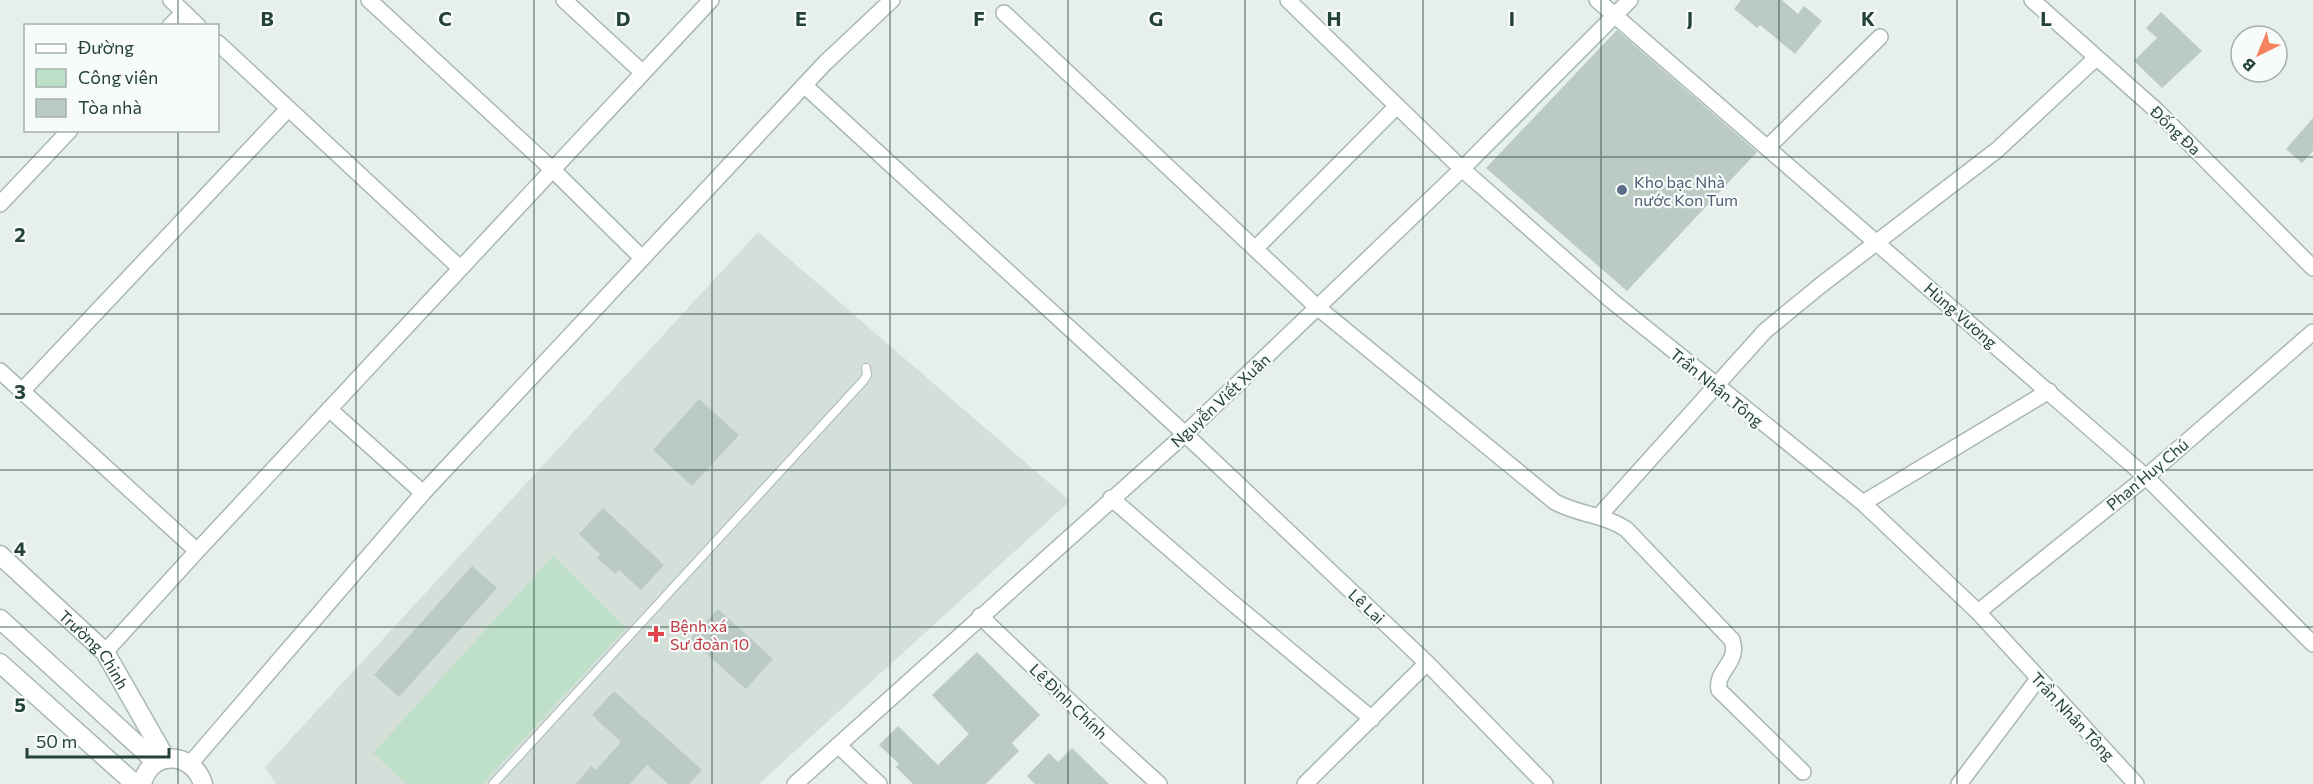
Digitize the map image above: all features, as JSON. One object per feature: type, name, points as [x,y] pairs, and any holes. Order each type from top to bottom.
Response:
[{"type":"street","points":[[171,0],[196,24]]},
{"type":"street","points":[[369,0],[553,170],[642,258]]},
{"type":"street","points":[[564,0],[643,73]]},
{"type":"street","points":[[105,652],[197,550],[711,0]]},
{"type":"street","points":[[190,764],[423,493],[804,86],[872,16],[892,0]]},
{"type":"street","name":"Trần Nhân Tông","points":[[1288,0],[1462,169],[1612,301],[1863,503],[1978,612],[2136,784]]},
{"type":"street","name":"Hùng Vương","points":[[1597,0],[2146,477],[2313,644]]},
{"type":"street","name":"Nguyễn Viết Xuân","points":[[795,784],[1185,434],[1462,169],[1630,0]]},
{"type":"street","name":"Đống Đa","points":[[2032,0],[2173,126],[2313,268]]},
{"type":"street","points":[[172,24],[183,12]]},
{"type":"street","points":[[1004,13],[1317,307],[1555,502],[1580,513],[1612,520],[1626,529],[1732,640],[1735,649],[1718,684],[1719,690],[1803,772]]},
{"type":"street","points":[[1767,148],[1880,37]]},
{"type":"street","points":[[219,44],[460,268]]},
{"type":"street","points":[[1599,516],[1765,331],[1997,150],[2096,58]]},
{"type":"street","name":"Lê Lai","points":[[804,86],[1185,434],[1427,663],[1545,784]]},
{"type":"street","points":[[1255,249],[1397,106]]},
{"type":"street","points":[[22,391],[288,108]]},
{"type":"street","points":[[0,204],[68,132]]},
{"type":"street","name":"Phan Huy Chú","points":[[1978,612],[2146,477],[2313,332]]},
{"type":"street","points":[[0,371],[197,550]]},
{"type":"street","points":[[1863,503],[2049,391]]},
{"type":"street","points":[[329,409],[423,493]]},
{"type":"street","points":[[1111,498],[1372,719]]},
{"type":"street","name":"Trường Chinh","points":[[0,555],[105,652],[161,761]]},
{"type":"street","name":"Lê Đình Chính","points":[[980,616],[1159,784]]},
{"type":"street","name":"Trường Chinh","points":[[0,619],[161,761]]},
{"type":"street","points":[[0,663],[135,784]]},
{"type":"street","points":[[1305,784],[1427,663]]},
{"type":"street","points":[[1959,784],[2038,679]]},
{"type":"street","points":[[838,745],[879,784]]},
{"type":"street","points":[[142,784],[148,769],[161,761],[176,758],[190,764],[201,776],[203,784]]},
{"type":"lane","points":[[494,784],[864,380],[867,375],[866,368]]},
{"type":"shaded area","name":"Bệnh xá Sư đoàn 10","points":[[758,232],[1070,501],[759,784],[276,784],[265,767]]},
{"type":"green space","points":[[553,556],[626,628],[482,784],[407,784],[373,753]]},
{"type":"building","points":[[1741,0],[1782,0],[1798,14],[1804,6],[1822,21],[1795,54],[1760,25],[1757,28],[1734,9]]},
{"type":"building","points":[[2161,12],[2202,51],[2162,88],[2134,61],[2157,38],[2146,28]]},
{"type":"building","points":[[1617,30],[1757,152],[1627,291],[1486,168]]},
{"type":"building","points":[[2313,118],[2313,151],[2302,163],[2286,149]]},
{"type":"building","points":[[699,399],[739,435],[692,486],[653,450]]},
{"type":"building","points":[[603,508],[664,565],[641,590],[619,570],[615,574],[597,558],[600,554],[579,534]]},
{"type":"building","points":[[472,566],[497,588],[399,697],[374,675]]},
{"type":"building","points":[[718,609],[773,659],[746,689],[690,639]]},
{"type":"building","points":[[977,652],[1040,715],[1012,743],[1019,751],[986,784],[913,784],[896,767],[899,764],[879,745],[898,726],[938,765],[969,734],[932,695]]},
{"type":"building","points":[[614,691],[702,770],[689,784],[668,784],[647,765],[630,784],[576,784],[591,766],[596,770],[621,742],[592,715]]},
{"type":"building","points":[[1072,748],[1109,784],[1035,784],[1027,776],[1049,753],[1058,762]]},
{"type":"place","name":"Kho bạc Nhà nước Kon Tum","points":[[1622,190]]},
{"type":"place","name":"Bệnh xá Sư đoàn 10","points":[[656,634]]}]
